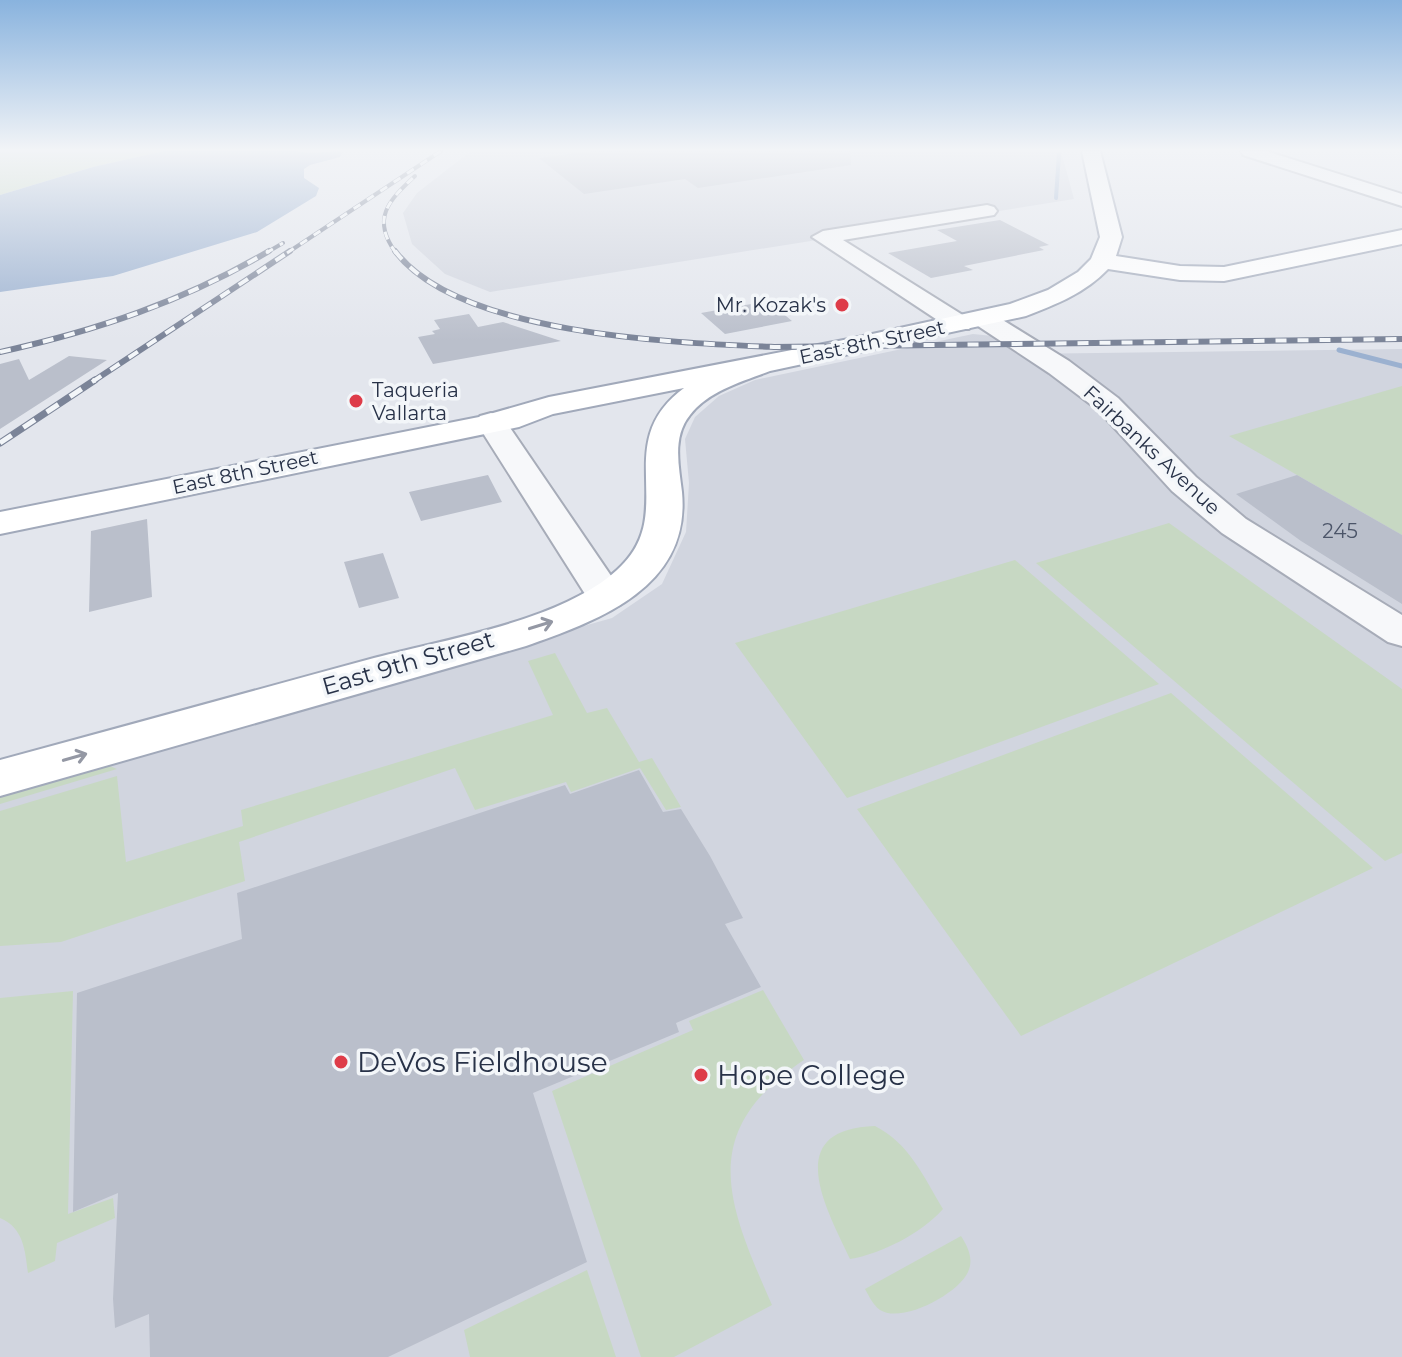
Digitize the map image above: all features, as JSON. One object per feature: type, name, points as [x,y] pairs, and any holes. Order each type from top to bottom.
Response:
[{"type":"main road","points":[[1106,214],[1111,237],[1102,261],[1180,273],[1224,274],[1402,237]]},
{"type":"main road","name":"East 8th Street","points":[[0,523],[491,422],[563,403],[972,322],[1057,295],[1087,277],[1102,261]]},
{"type":"main road","name":"East 8th Street","points":[[491,422],[614,406],[676,411],[703,390],[760,365]]},
{"type":"main road","name":"East 9th Street","points":[[0,778],[474,645],[556,620],[606,597],[649,563],[663,537],[666,511],[663,442],[676,411]]},
{"type":"main road","points":[[0,509],[177,477],[231,474]]},
{"type":"street","name":"Fairbanks Avenue","points":[[966,214],[823,237],[972,322],[1059,367],[1108,404],[1184,484],[1234,526],[1402,633]]},
{"type":"street","points":[[491,422],[606,597]]},
{"type":"shaded area","points":[[403,214],[978,214],[490,292],[445,274],[412,244]]},
{"type":"shaded area","name":"Hope College","points":[[973,334],[993,336],[1020,354],[1402,349],[1402,1357],[0,1357],[0,792],[612,618],[662,584],[686,532],[689,483],[685,439],[695,417],[719,396],[755,380]]},
{"type":"green space","points":[[1402,386],[1402,535],[1229,436]]},
{"type":"green space","points":[[1169,523],[1402,689],[1402,853],[1385,861],[1036,563]]},
{"type":"green space","points":[[1015,560],[1159,684],[847,798],[735,643]]},
{"type":"green space","points":[[555,653],[587,713],[607,708],[639,762],[652,758],[681,807],[666,810],[640,768],[571,792],[566,782],[475,810],[455,768],[239,842],[245,881],[61,942],[0,946],[0,811],[117,776],[126,862],[243,826],[241,810],[553,715],[528,661]]},
{"type":"green space","points":[[1171,693],[1373,868],[1021,1036],[857,809]]},
{"type":"green space","points":[[100,762],[117,769],[0,804],[0,791]]},
{"type":"green space","points":[[763,990],[804,1060],[770,1087],[747,1115],[734,1143],[731,1172],[734,1203],[743,1235],[772,1305],[674,1357],[641,1357],[552,1091],[693,1030],[689,1021]]},
{"type":"green space","points":[[73,991],[68,1214],[113,1198],[115,1218],[57,1243],[55,1261],[28,1273],[19,1234],[0,1218],[0,998]]},
{"type":"green space","points":[[875,1126],[906,1151],[943,1209],[900,1241],[850,1259],[823,1195],[818,1174],[819,1156],[828,1141],[846,1130]]},
{"type":"green space","points":[[961,1236],[970,1262],[968,1272],[953,1289],[928,1304],[902,1313],[890,1313],[875,1306],[865,1289]]},
{"type":"green space","points":[[587,1270],[616,1357],[470,1357],[464,1330]]},
{"type":"water","points":[[0,214],[286,214],[257,232],[113,276],[0,292]]},
{"type":"building","points":[[1000,220],[1049,245],[1039,247],[1044,250],[964,266],[973,270],[931,278],[888,253],[957,241],[937,230]]},
{"type":"building","points":[[768,301],[792,321],[725,334],[701,313]]},
{"type":"building","points":[[469,314],[478,327],[503,322],[561,341],[433,364],[418,337],[435,334],[432,331],[440,329],[434,320]]},
{"type":"building","points":[[69,356],[107,360],[0,429],[0,364],[19,359],[29,380]]},
{"type":"building","points":[[488,475],[502,502],[421,521],[409,492]]},
{"type":"building","points":[[1297,475],[1402,535],[1402,604],[1301,541],[1236,494]]},
{"type":"building","points":[[147,519],[152,597],[89,612],[91,531]]},
{"type":"building","points":[[383,553],[399,598],[359,608],[344,562]]},
{"type":"building","name":"DeVos Fieldhouse","points":[[639,770],[663,812],[681,809],[710,856],[743,918],[725,924],[761,987],[676,1023],[679,1032],[533,1093],[587,1262],[388,1357],[150,1357],[149,1314],[115,1328],[113,1299],[118,1193],[73,1212],[77,993],[242,939],[237,893],[565,785],[570,794]]},
{"type":"waterway","points":[[1339,350],[1402,366]]},
{"type":"railway","points":[[287,253],[345,214]]},
{"type":"railway","points":[[385,214],[385,230],[396,253]]},
{"type":"railway","points":[[266,253],[283,243]]},
{"type":"railway","points":[[0,352],[139,312],[205,285],[269,251]]},
{"type":"railway","points":[[92,382],[290,251]]},
{"type":"railway","points":[[395,251],[425,279],[467,301],[517,317],[571,329],[682,342],[774,347],[1402,339]]},
{"type":"railway","points":[[0,443],[95,380]]},
{"type":"place","name":"Mr. Kozak's","points":[[842,305]]},
{"type":"place","name":"Taqueria Vallarta","points":[[356,401]]},
{"type":"place","name":"DeVos Fieldhouse","points":[[341,1062]]},
{"type":"place","name":"Hope College","points":[[701,1075]]}]
